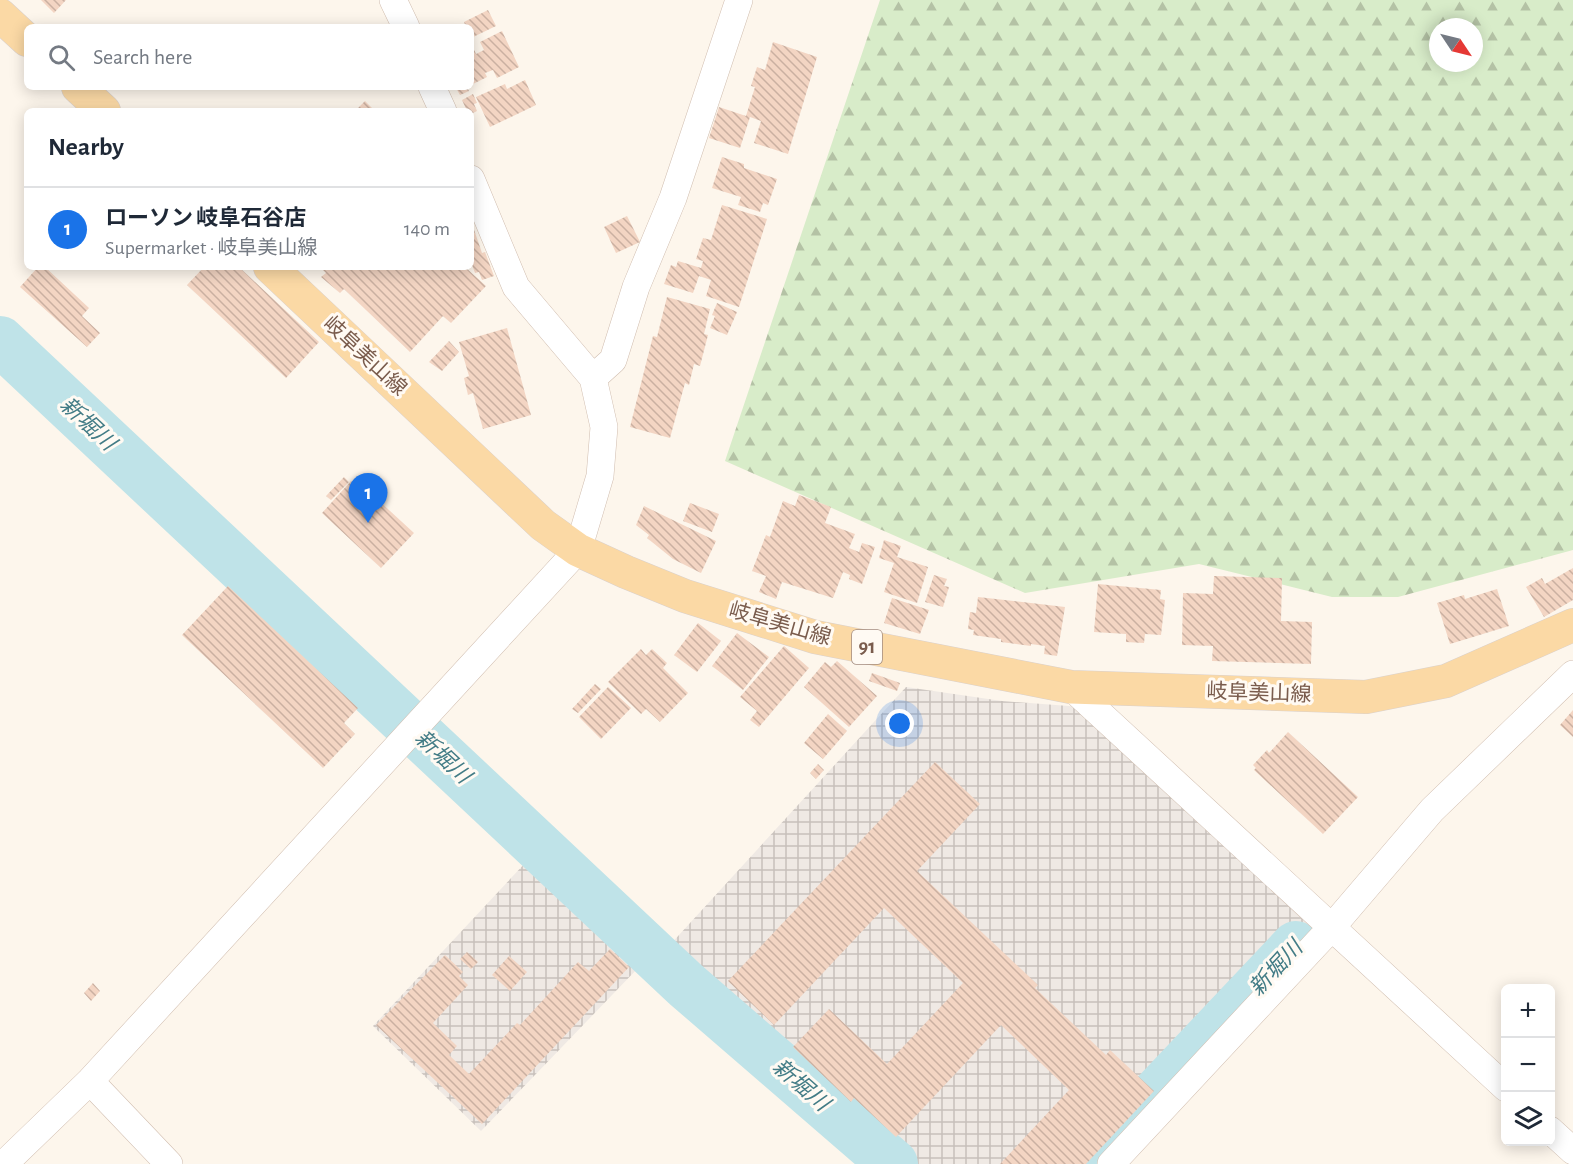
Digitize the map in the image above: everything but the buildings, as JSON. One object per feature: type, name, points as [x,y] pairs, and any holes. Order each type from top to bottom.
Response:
[{"type":"main road","points":[[0,15],[24,37]]},
{"type":"main road","points":[[81,90],[101,108]]},
{"type":"main road","name":"岐阜美山線","points":[[273,270],[543,525],[578,550],[685,596],[814,637],[1071,687],[1366,697],[1446,681],[1573,626]]},
{"type":"street","points":[[393,0],[405,24]]},
{"type":"street","points":[[593,378],[613,360],[636,287],[673,198],[739,0]]},
{"type":"street","points":[[433,90],[441,108]]},
{"type":"street","points":[[4,1164],[90,1081],[578,550],[600,476],[604,427],[593,378],[516,287],[474,186]]},
{"type":"street","points":[[1111,1164],[1332,927],[1432,810],[1573,674]]},
{"type":"street","points":[[1071,687],[1501,1083]]},
{"type":"street","points":[[90,1081],[169,1164]]},
{"type":"street","points":[[1555,1134],[1573,1151]]},
{"type":"shaded area","points":[[906,687],[1002,701],[1082,707],[1311,920],[1085,1164],[907,1164],[668,947]]},
{"type":"shaded area","points":[[527,861],[640,966],[481,1131],[373,1026]]},
{"type":"green space","points":[[880,0],[1573,0],[1573,550],[1398,597],[1332,597],[1199,564],[1025,593],[725,461]]},
{"type":"waterway","name":"新堀川","points":[[0,341],[686,985],[893,1164]]},
{"type":"waterway","name":"新堀川","points":[[1090,1164],[1296,946]]},
{"type":"place","name":"ローソン 岐阜石谷店","points":[[368,523]]}]
